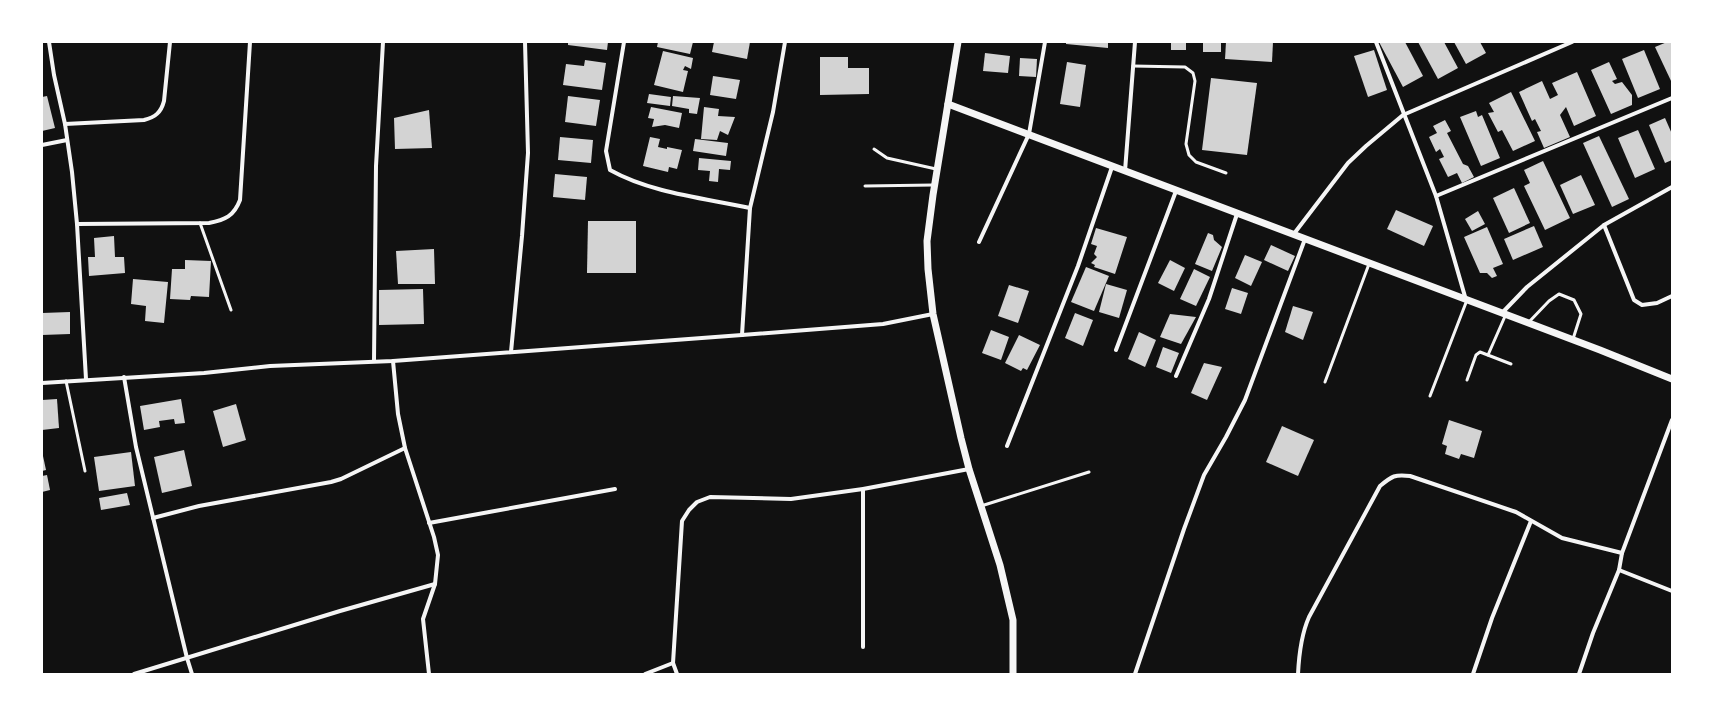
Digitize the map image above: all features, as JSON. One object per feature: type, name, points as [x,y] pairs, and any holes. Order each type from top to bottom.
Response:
[{"type":"street","points":[[49,42],[54,75],[65,124],[72,172],[77,224],[86,380]]},
{"type":"street","points":[[65,124],[144,120],[157,115],[162,109],[164,101],[170,42]]},
{"type":"street","points":[[77,224],[209,223],[233,215],[240,200],[250,42]]},
{"type":"street","points":[[374,362],[376,166],[383,42]]},
{"type":"street","points":[[511,352],[528,153],[525,42]]},
{"type":"street","points":[[624,42],[606,151],[610,170],[625,178],[654,188],[750,208]]},
{"type":"street","points":[[742,335],[750,208],[773,112],[786,42]]},
{"type":"street","points":[[958,42],[927,241],[928,269],[933,314],[969,468],[1000,565],[1013,620],[1013,674]]},
{"type":"street","points":[[979,242],[1029,134],[1046,42]]},
{"type":"street","points":[[1125,171],[1135,42]]},
{"type":"street","points":[[1376,42],[1436,196],[1466,300]]},
{"type":"street","points":[[1293,235],[1348,164],[1366,146],[1404,115],[1572,42]]},
{"type":"street","points":[[1436,196],[1672,98]]},
{"type":"street","points":[[948,104],[1573,340],[1672,379]]},
{"type":"street","points":[[42,144],[67,140]]},
{"type":"street","points":[[1008,446],[1078,266],[1112,166]]},
{"type":"street","points":[[1504,314],[1527,286],[1604,225],[1672,187]]},
{"type":"street","points":[[1116,350],[1176,191]]},
{"type":"street","points":[[1176,376],[1209,299],[1237,214]]},
{"type":"street","points":[[1604,225],[1634,300],[1642,305],[1657,303],[1672,296]]},
{"type":"street","points":[[1135,674],[1184,529],[1204,475],[1226,438],[1245,400],[1305,239]]},
{"type":"street","points":[[42,383],[204,373],[270,366],[374,362],[742,335],[883,324],[933,314]]},
{"type":"street","points":[[393,360],[398,414],[405,448],[436,541],[438,555],[435,584],[424,619],[429,674]]},
{"type":"street","points":[[124,377],[136,447],[192,674]]},
{"type":"street","points":[[1579,674],[1593,633],[1619,570],[1622,553],[1672,420]]},
{"type":"street","points":[[153,518],[199,506],[332,482],[405,448]]},
{"type":"street","points":[[677,674],[673,662],[682,521],[689,510],[697,502],[710,498],[791,499],[863,489],[969,468]]},
{"type":"street","points":[[1298,674],[1303,631],[1309,617],[1380,486],[1388,478],[1398,474],[1410,476],[1516,512],[1562,538],[1622,553]]},
{"type":"street","points":[[429,523],[615,489]]},
{"type":"street","points":[[863,489],[863,647]]},
{"type":"street","points":[[1473,674],[1492,618],[1531,521]]},
{"type":"street","points":[[1619,570],[1672,591]]},
{"type":"street","points":[[134,674],[435,584]]},
{"type":"street","points":[[645,674],[673,662]]},
{"type":"lane","points":[[1133,66],[1185,67],[1194,73],[1195,81],[1186,144],[1189,155],[1196,162],[1226,173]]},
{"type":"lane","points":[[874,149],[886,158],[938,170]]},
{"type":"lane","points":[[865,186],[935,185]]},
{"type":"lane","points":[[200,223],[231,310]]},
{"type":"lane","points":[[1325,382],[1369,263]]},
{"type":"lane","points":[[1528,323],[1549,301],[1559,294],[1574,300],[1581,314],[1573,340]]},
{"type":"lane","points":[[1430,396],[1466,300]]},
{"type":"lane","points":[[1488,355],[1504,314]]},
{"type":"lane","points":[[1467,380],[1476,355],[1480,352],[1511,364]]},
{"type":"lane","points":[[66,381],[85,471]]},
{"type":"lane","points":[[981,506],[1089,472]]},
{"type":"building","points":[[568,42],[608,42],[607,50],[568,45]]},
{"type":"building","points":[[658,42],[693,42],[690,54],[657,47]]},
{"type":"building","points":[[714,42],[750,42],[747,59],[712,52]]},
{"type":"building","points":[[1066,42],[1108,42],[1108,48],[1066,44]]},
{"type":"building","points":[[1171,42],[1186,42],[1186,50],[1171,50]]},
{"type":"building","points":[[1203,42],[1221,42],[1221,52],[1203,52]]},
{"type":"building","points":[[1226,42],[1273,42],[1272,62],[1225,59]]},
{"type":"building","points":[[1379,42],[1405,42],[1423,76],[1403,87]]},
{"type":"building","points":[[1418,42],[1444,42],[1458,68],[1438,79]]},
{"type":"building","points":[[1454,42],[1480,42],[1486,53],[1466,64]]},
{"type":"building","points":[[1667,42],[1672,42],[1672,83],[1655,47]]},
{"type":"building","points":[[1374,50],[1387,90],[1368,97],[1354,56]]},
{"type":"building","points":[[1644,50],[1660,89],[1638,98],[1622,59]]},
{"type":"building","points":[[663,51],[693,58],[691,69],[685,66],[683,70],[688,71],[683,92],[654,85]]},
{"type":"building","points":[[985,53],[1010,56],[1008,73],[983,71]]},
{"type":"building","points":[[820,57],[848,57],[848,68],[869,68],[869,94],[820,95]]},
{"type":"building","points":[[1020,58],[1037,59],[1036,77],[1019,76]]},
{"type":"building","points":[[585,60],[606,63],[602,90],[563,85],[566,64],[584,66]]},
{"type":"building","points":[[1067,62],[1086,65],[1080,107],[1060,104]]},
{"type":"building","points":[[1609,62],[1617,79],[1612,81],[1615,84],[1622,82],[1632,95],[1632,105],[1611,114],[1591,70]]},
{"type":"building","points":[[1577,72],[1596,116],[1574,126],[1566,107],[1560,115],[1570,137],[1544,148],[1537,132],[1541,131],[1535,119],[1532,121],[1519,92],[1542,81],[1550,99],[1558,95],[1552,83]]},
{"type":"building","points":[[713,76],[740,80],[736,99],[710,95]]},
{"type":"building","points":[[1211,78],[1257,83],[1247,155],[1202,150]]},
{"type":"building","points":[[1511,92],[1535,141],[1513,151],[1502,130],[1498,132],[1488,113],[1494,112],[1489,103]]},
{"type":"building","points":[[649,94],[671,97],[670,106],[647,103]]},
{"type":"building","points":[[47,96],[55,128],[42,131],[42,97]]},
{"type":"building","points":[[568,96],[600,100],[596,126],[565,122]]},
{"type":"building","points":[[673,96],[700,98],[697,114],[689,113],[689,109],[672,106]]},
{"type":"building","points":[[651,107],[682,113],[679,128],[665,125],[652,127],[654,119],[648,118]]},
{"type":"building","points":[[704,107],[719,109],[718,116],[735,117],[728,135],[720,131],[717,140],[701,139]]},
{"type":"building","points":[[429,110],[432,148],[395,149],[394,118]]},
{"type":"building","points":[[1476,111],[1478,117],[1482,115],[1500,158],[1481,166],[1460,117]]},
{"type":"building","points":[[1665,118],[1672,134],[1672,160],[1665,163],[1649,125]]},
{"type":"building","points":[[1445,120],[1451,131],[1447,133],[1463,164],[1468,166],[1474,177],[1462,183],[1457,173],[1448,177],[1439,159],[1444,157],[1440,149],[1436,152],[1429,137],[1437,133],[1433,126]]},
{"type":"building","points":[[1638,130],[1655,169],[1635,178],[1618,138]]},
{"type":"building","points":[[1599,136],[1629,199],[1612,207],[1583,143]]},
{"type":"building","points":[[560,137],[593,140],[591,163],[558,160]]},
{"type":"building","points":[[650,137],[660,139],[658,147],[682,150],[677,169],[669,167],[668,172],[643,166]]},
{"type":"building","points":[[695,139],[728,143],[726,156],[693,151]]},
{"type":"building","points":[[699,158],[731,161],[730,170],[719,169],[718,182],[709,181],[710,171],[698,170]]},
{"type":"building","points":[[1543,161],[1570,218],[1545,230],[1524,186],[1530,183],[1524,170]]},
{"type":"building","points":[[555,174],[587,177],[585,200],[553,197]]},
{"type":"building","points":[[1581,175],[1595,205],[1573,214],[1560,185]]},
{"type":"building","points":[[1514,188],[1530,223],[1509,233],[1493,198]]},
{"type":"building","points":[[1396,210],[1433,226],[1424,246],[1387,229]]},
{"type":"building","points":[[1478,211],[1485,224],[1472,231],[1465,219]]},
{"type":"building","points":[[588,221],[636,221],[636,273],[587,273]]},
{"type":"building","points":[[1534,226],[1543,247],[1513,260],[1504,239]]},
{"type":"building","points":[[1487,227],[1503,264],[1493,268],[1497,276],[1492,278],[1487,273],[1480,273],[1464,237]]},
{"type":"building","points":[[1096,228],[1127,237],[1115,274],[1094,267],[1095,265],[1091,263],[1097,257],[1094,254],[1097,246],[1091,244]]},
{"type":"building","points":[[1208,233],[1213,235],[1214,240],[1222,247],[1212,271],[1195,264]]},
{"type":"building","points":[[114,236],[115,257],[124,257],[125,273],[89,276],[88,257],[95,257],[94,238]]},
{"type":"building","points":[[1271,245],[1295,256],[1288,271],[1264,260]]},
{"type":"building","points":[[434,249],[435,284],[398,284],[396,251]]},
{"type":"building","points":[[1245,255],[1262,262],[1251,286],[1235,278]]},
{"type":"building","points":[[185,260],[211,261],[209,297],[191,296],[190,300],[170,299],[172,269],[185,269]]},
{"type":"building","points":[[1170,260],[1185,268],[1174,291],[1158,283]]},
{"type":"building","points":[[1086,267],[1109,276],[1094,311],[1071,302]]},
{"type":"building","points":[[1194,269],[1210,277],[1196,306],[1180,299]]},
{"type":"building","points":[[133,279],[168,282],[164,323],[145,321],[146,306],[131,304]]},
{"type":"building","points":[[1106,284],[1127,290],[1119,318],[1099,312]]},
{"type":"building","points":[[1009,285],[1029,291],[1018,323],[998,316]]},
{"type":"building","points":[[1232,288],[1248,293],[1241,314],[1225,309]]},
{"type":"building","points":[[423,289],[424,324],[379,325],[379,290]]},
{"type":"building","points":[[1293,306],[1313,312],[1303,340],[1285,332]]},
{"type":"building","points":[[70,312],[70,334],[42,335],[42,313]]},
{"type":"building","points":[[1075,313],[1093,320],[1083,346],[1065,338]]},
{"type":"building","points":[[1170,314],[1196,317],[1181,344],[1160,337]]},
{"type":"building","points":[[991,330],[1009,337],[1001,360],[982,353]]},
{"type":"building","points":[[1139,332],[1156,340],[1145,367],[1128,359]]},
{"type":"building","points":[[1019,335],[1040,345],[1027,370],[1023,368],[1021,371],[1005,363]]},
{"type":"building","points":[[1163,347],[1179,353],[1171,373],[1156,367]]},
{"type":"building","points":[[1204,363],[1222,367],[1207,400],[1191,393]]},
{"type":"building","points":[[57,399],[59,428],[42,430],[42,400]]},
{"type":"building","points":[[181,399],[185,423],[175,424],[174,419],[159,421],[160,427],[144,430],[140,406]]},
{"type":"building","points":[[236,404],[246,440],[223,447],[213,411]]},
{"type":"building","points":[[1449,420],[1482,431],[1474,458],[1461,454],[1459,459],[1445,454],[1447,446],[1442,444]]},
{"type":"building","points":[[1282,426],[1314,440],[1298,476],[1266,462]]},
{"type":"building","points":[[184,450],[192,486],[162,493],[154,457]]},
{"type":"building","points":[[131,452],[135,486],[99,491],[94,457]]},
{"type":"building","points":[[42,456],[46,470],[42,471]]},
{"type":"building","points":[[47,475],[50,490],[42,492],[42,476]]},
{"type":"building","points":[[127,493],[130,505],[101,510],[99,498]]}]
